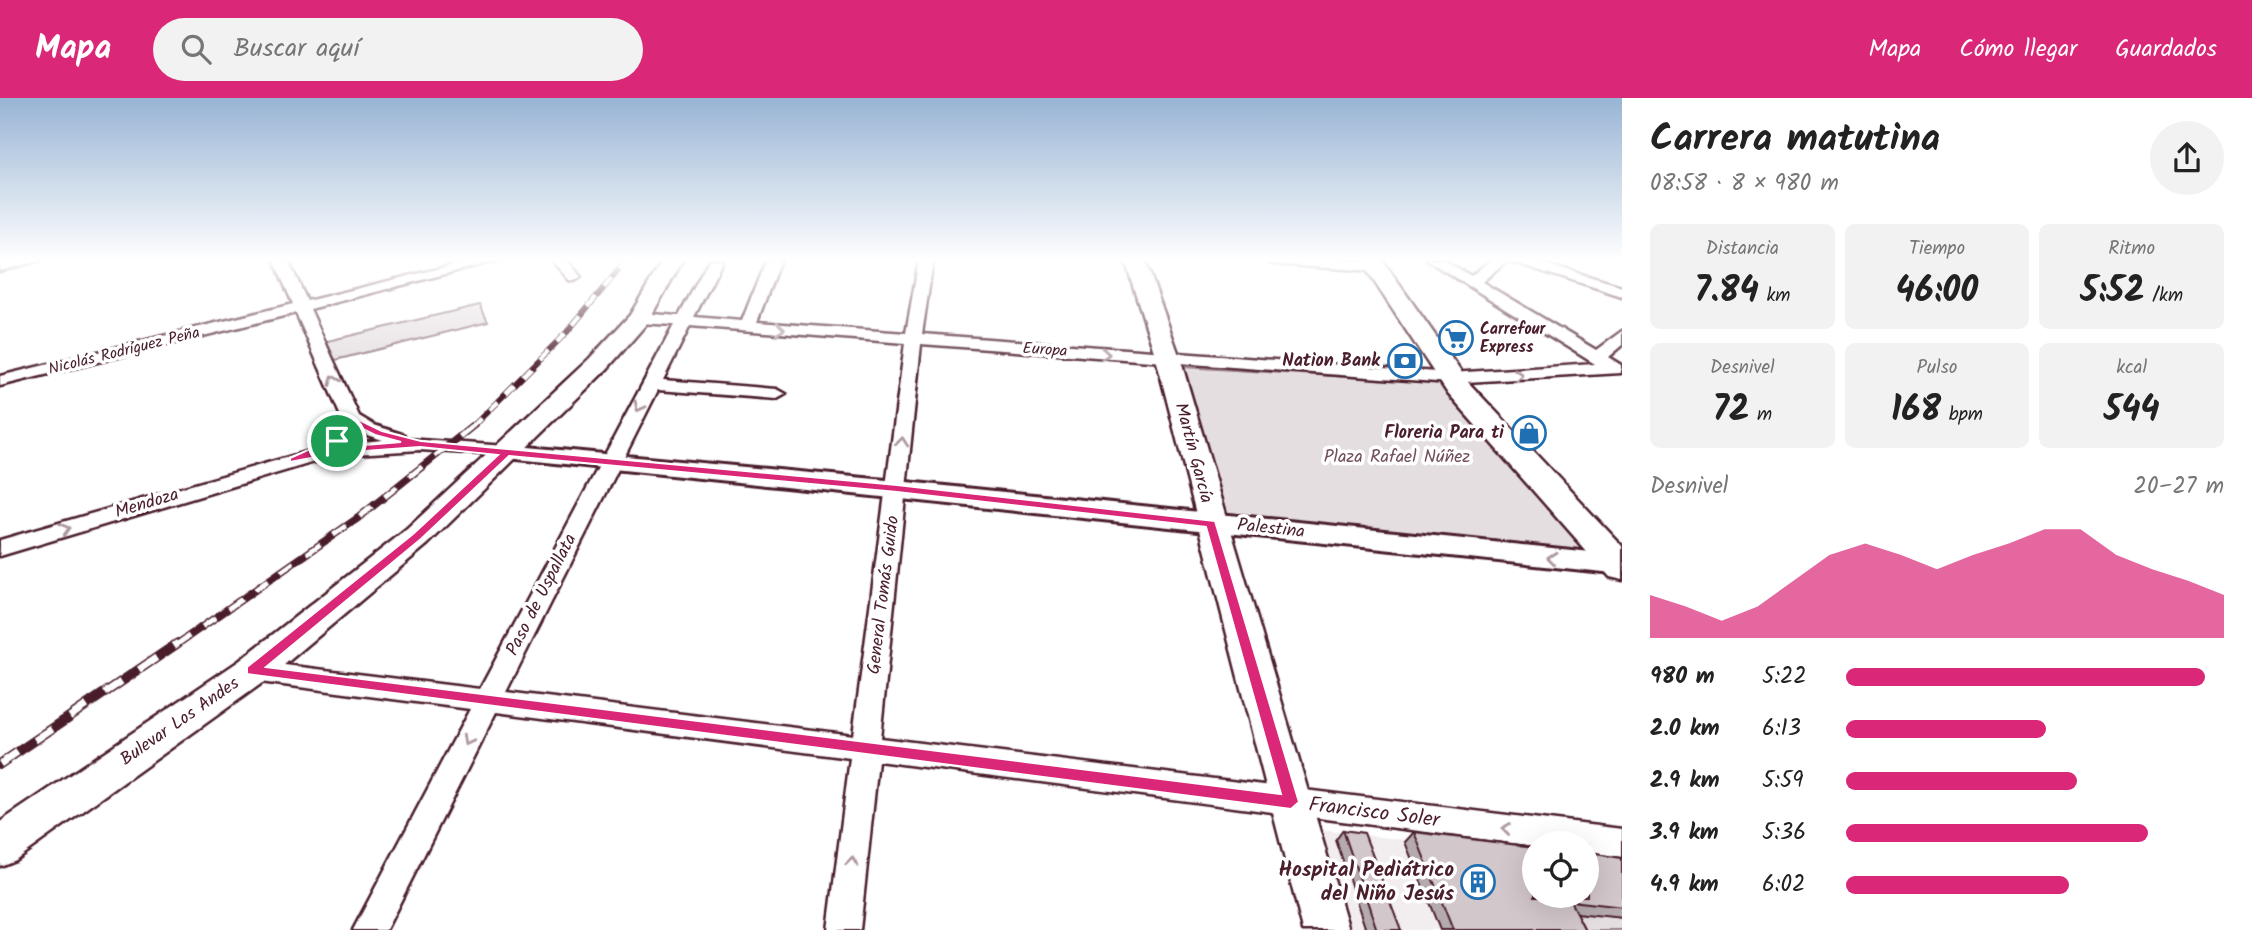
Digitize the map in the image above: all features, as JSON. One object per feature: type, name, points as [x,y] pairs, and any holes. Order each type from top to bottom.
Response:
[{"type":"main road","name":"Bulevar Los Andes","points":[[0,846],[252,671],[417,537],[545,417],[639,318],[650,299]]},
{"type":"main road","name":"Martín García","points":[[1148,299],[1168,358],[1211,523],[1326,930]]},
{"type":"main road","points":[[1396,299],[1450,378],[1621,566]]},
{"type":"street","points":[[298,299],[351,419],[378,433],[420,444]]},
{"type":"street","name":"Nicolás Rodríguez Peña","points":[[0,381],[334,299]]},
{"type":"street","name":"Paso de Uspallata","points":[[369,930],[695,299]]},
{"type":"street","points":[[748,326],[758,299]]},
{"type":"street","name":"General Tomás Guido","points":[[844,930],[920,299]]},
{"type":"street","points":[[1498,299],[1618,370]]},
{"type":"street","name":"Europa","points":[[639,318],[1450,378],[1618,370]]},
{"type":"street","points":[[1596,359],[1622,336]]},
{"type":"street","points":[[652,384],[776,394]]},
{"type":"street","name":"Mendoza","points":[[294,460],[337,441],[351,419]]},
{"type":"street","name":"Mendoza","points":[[0,548],[337,449],[420,444]]},
{"type":"street","name":"Palestina","points":[[420,444],[897,489],[1621,566]]},
{"type":"street","name":"Francisco Soler","points":[[252,671],[1622,843]]},
{"type":"shaded area","points":[[1322,830],[1522,853],[1522,908],[1599,908],[1599,885],[1622,865],[1622,930],[1352,930]]},
{"type":"green space","points":[[480,305],[488,322],[323,363],[315,344]]},
{"type":"green space","name":"Plaza Rafael Núñez","points":[[1182,367],[1439,382],[1593,554],[1219,512]]},
{"type":"green space","points":[[1559,910],[1622,918],[1622,930],[1569,930]]},
{"type":"building","points":[[1343,830],[1364,833],[1401,930],[1377,930]]},
{"type":"building","name":"Hospital Pediátrico del Niño Jesús","points":[[1414,832],[1522,845],[1522,908],[1574,908],[1585,930],[1453,930]]},
{"type":"building","name":"Hospital Pediátrico del Niño Jesús","points":[[1599,855],[1622,858],[1622,907],[1599,904]]},
{"type":"railway","points":[[474,425],[567,332],[595,299]]},
{"type":"railway","points":[[176,645],[358,518],[474,425]]},
{"type":"railway","points":[[0,764],[178,643]]},
{"type":"place","name":"Carrefour Express","points":[[1456,338]]},
{"type":"place","name":"Nation Bank","points":[[1405,361]]},
{"type":"place","name":"Floreria Para ti","points":[[1529,433]]},
{"type":"place","name":"Hospital Pediátrico del Niño Jesús","points":[[1478,882]]},
{"type":"route","points":[[337,441],[294,460],[337,449],[420,444],[506,452],[897,489],[1211,523],[1291,802],[252,671],[417,537],[506,452],[420,444],[378,433],[351,419],[337,441]]}]
